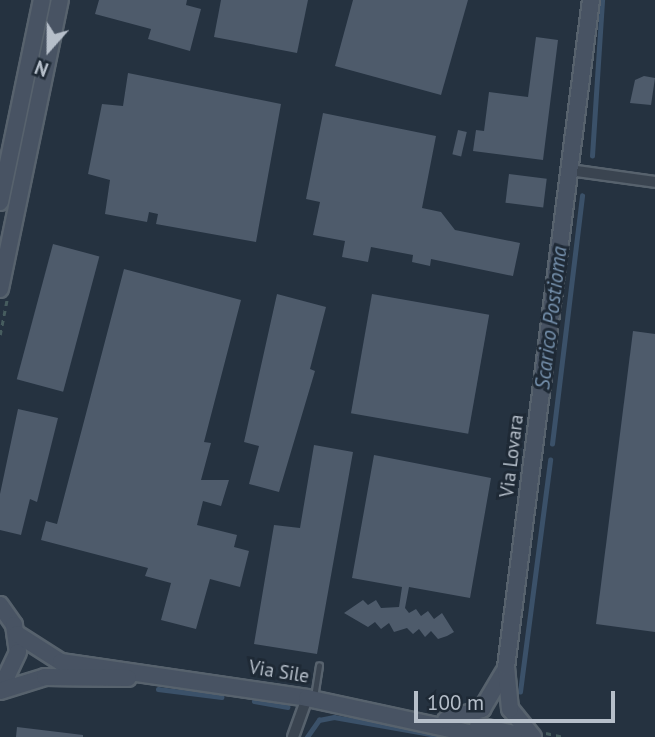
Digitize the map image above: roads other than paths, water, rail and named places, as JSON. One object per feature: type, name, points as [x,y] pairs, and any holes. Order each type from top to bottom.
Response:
[{"type":"street","points":[[0,202],[42,0]]},
{"type":"street","points":[[0,289],[60,0]]},
{"type":"street","name":"Via Lovara","points":[[533,737],[510,709],[506,667],[589,5]]},
{"type":"street","points":[[569,170],[655,182]]},
{"type":"street","points":[[0,606],[17,634],[17,662],[0,691]]},
{"type":"street","name":"Via Sile","points":[[17,634],[52,659],[310,698],[400,715],[488,737]]},
{"type":"street","name":"Via Lovara","points":[[446,720],[482,709],[506,667]]},
{"type":"street","name":"Via Sile","points":[[0,691],[32,679],[62,676],[151,676]]},
{"type":"street","points":[[293,737],[310,698]]},
{"type":"street","name":"Via Sile","points":[[400,715],[446,720],[528,737]]},
{"type":"lane","points":[[310,698],[319,665]]},
{"type":"lane","points":[[62,676],[106,668]]},
{"type":"waterway","name":"Scarico Postioma","points":[[592,156],[602,0]]},
{"type":"waterway","name":"Scarico Postioma","points":[[552,444],[582,196]]},
{"type":"waterway","name":"Scarico Postioma","points":[[520,692],[550,460]]},
{"type":"waterway","points":[[158,689],[221,697]]},
{"type":"waterway","points":[[254,701],[287,707]]},
{"type":"waterway","name":"Scarico Postioma","points":[[307,737],[319,720],[334,717],[448,737]]}]
